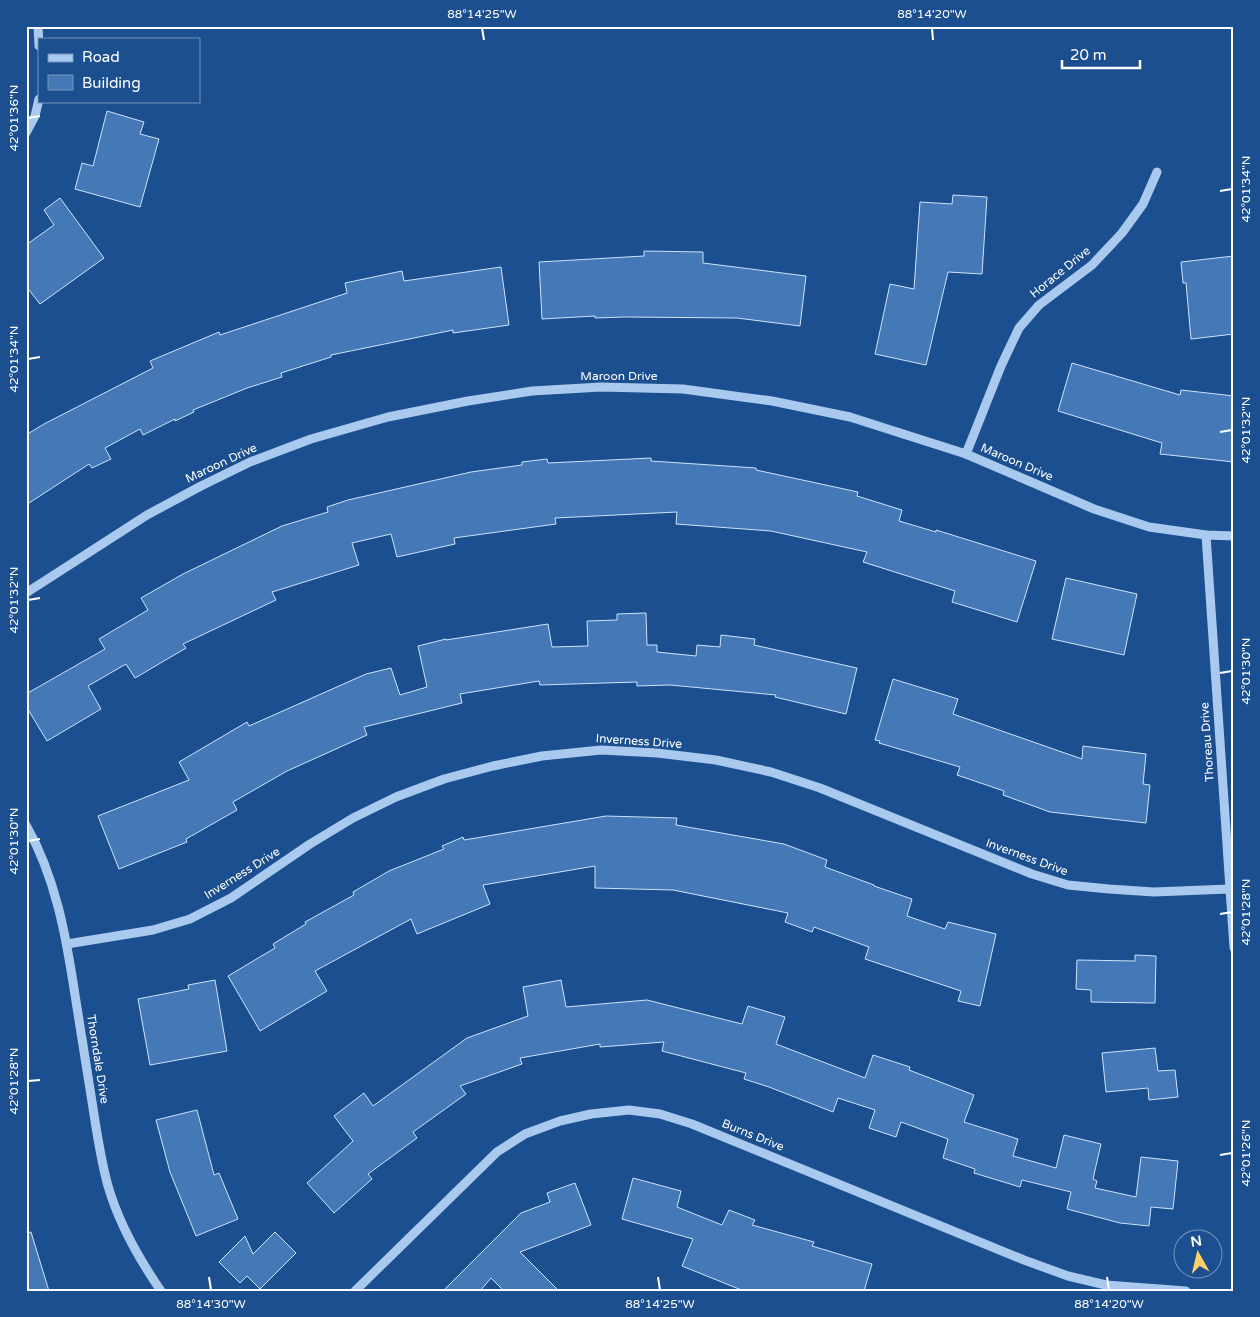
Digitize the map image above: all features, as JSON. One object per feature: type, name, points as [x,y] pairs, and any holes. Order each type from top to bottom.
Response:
[{"type":"street","points":[[26,133],[35,116],[38,102]]},
{"type":"street","name":"Horace Drive","points":[[966,454],[1019,328],[1039,304],[1092,265],[1122,233],[1143,204],[1157,172]]},
{"type":"street","name":"Maroon Drive","points":[[26,593],[146,514],[250,462],[311,439],[388,417],[468,401],[532,391],[600,387],[683,389],[772,402],[850,417],[966,454],[1094,509],[1149,527],[1206,535],[1234,536]]},
{"type":"street","name":"Thoreau Drive","points":[[1206,535],[1234,948]]},
{"type":"street","name":"Inverness Drive","points":[[67,944],[152,930],[190,919],[232,898],[310,844],[352,818],[444,779],[542,756],[601,750],[658,753],[716,760],[771,772],[820,788],[1032,874],[1068,885],[1154,892],[1229,889]]},
{"type":"street","name":"Thorndale Drive","points":[[26,825],[49,875],[60,910],[99,1145],[108,1187],[128,1236],[144,1267],[161,1291]]},
{"type":"street","name":"Burns Drive","points":[[355,1291],[497,1152],[525,1134],[560,1120],[629,1110],[660,1114],[692,1124],[1015,1257],[1068,1276],[1106,1285],[1186,1291]]},
{"type":"building","points":[[107,111],[144,122],[140,134],[159,139],[140,207],[75,189],[82,163],[93,166]]},
{"type":"building","points":[[953,195],[987,197],[982,274],[948,272],[926,365],[875,354],[890,284],[914,289],[920,202],[952,204]]},
{"type":"building","points":[[60,198],[104,258],[40,304],[26,286],[26,245],[54,225],[44,210]]},
{"type":"building","points":[[644,251],[703,252],[703,263],[806,276],[800,326],[737,318],[595,318],[595,316],[542,319],[539,262],[644,256]]},
{"type":"building","points":[[1234,256],[1234,334],[1191,339],[1186,283],[1183,283],[1181,262]]},
{"type":"building","points":[[501,267],[509,325],[453,333],[453,330],[331,355],[331,357],[281,373],[282,377],[247,388],[193,410],[194,412],[143,435],[140,429],[105,448],[111,459],[92,468],[89,464],[26,505],[26,435],[153,368],[150,361],[219,332],[220,335],[347,293],[345,283],[402,271],[404,281]]},
{"type":"building","points":[[1072,363],[1180,395],[1181,390],[1234,396],[1234,462],[1160,454],[1162,443],[1058,411]]},
{"type":"building","points":[[651,458],[651,461],[756,468],[756,470],[858,492],[857,496],[902,510],[899,521],[936,532],[936,530],[1036,561],[1017,622],[952,602],[955,591],[863,562],[867,552],[771,531],[676,524],[677,512],[555,518],[556,524],[454,538],[455,544],[397,557],[391,534],[352,543],[359,565],[272,592],[276,600],[183,644],[186,648],[135,678],[126,664],[88,686],[101,709],[47,741],[26,706],[26,694],[105,649],[99,639],[148,610],[141,598],[183,574],[282,526],[328,512],[327,507],[348,500],[471,472],[522,465],[522,462],[547,459],[548,463]]},
{"type":"building","points":[[1066,578],[1137,594],[1124,655],[1052,639]]},
{"type":"building","points":[[646,613],[647,645],[657,645],[657,652],[696,656],[697,645],[720,647],[721,635],[755,639],[754,645],[857,668],[846,714],[775,697],[776,695],[670,685],[637,686],[637,682],[540,685],[539,681],[460,694],[462,703],[364,727],[367,735],[287,771],[233,802],[237,810],[186,839],[187,842],[119,869],[98,816],[189,780],[179,762],[247,722],[249,726],[366,674],[391,668],[400,695],[427,687],[418,646],[446,639],[548,624],[552,647],[588,646],[587,621],[617,620],[617,614]]},
{"type":"building","points":[[893,679],[958,699],[953,714],[1082,759],[1083,746],[1146,754],[1143,784],[1150,785],[1146,823],[1050,812],[1003,795],[1004,791],[957,775],[960,767],[879,743],[880,741],[875,740]]},
{"type":"building","points":[[606,816],[677,818],[676,825],[784,844],[827,860],[825,867],[912,899],[907,916],[945,929],[948,922],[996,934],[980,1006],[958,1001],[961,991],[865,959],[869,947],[814,927],[812,932],[785,922],[788,913],[673,890],[595,888],[595,866],[483,885],[490,904],[417,934],[411,919],[315,971],[327,991],[260,1031],[228,976],[275,948],[273,944],[306,924],[305,922],[354,895],[353,892],[389,871],[444,849],[442,846],[463,837],[464,840]]},
{"type":"building","points":[[1135,955],[1156,956],[1155,1003],[1091,1002],[1091,990],[1076,989],[1077,960],[1135,961]]},
{"type":"building","points":[[215,980],[227,1051],[150,1065],[138,999],[189,989],[188,985]]},
{"type":"building","points":[[561,980],[566,1007],[647,1000],[742,1024],[748,1006],[785,1017],[776,1044],[865,1078],[873,1055],[910,1067],[909,1070],[974,1095],[964,1122],[1018,1139],[1013,1156],[1056,1168],[1064,1135],[1101,1144],[1093,1179],[1097,1181],[1095,1188],[1136,1197],[1141,1157],[1178,1161],[1173,1209],[1151,1207],[1149,1226],[1120,1223],[1067,1209],[1071,1192],[1022,1180],[1020,1187],[974,1173],[975,1169],[943,1158],[948,1139],[901,1122],[896,1137],[869,1128],[875,1110],[838,1098],[833,1112],[744,1079],[746,1073],[662,1051],[664,1042],[600,1047],[600,1044],[520,1058],[522,1064],[460,1086],[466,1094],[413,1132],[417,1138],[368,1174],[372,1179],[334,1213],[307,1183],[353,1141],[334,1116],[364,1093],[373,1106],[467,1038],[528,1016],[523,987]]},
{"type":"building","points":[[1155,1048],[1158,1071],[1175,1070],[1178,1097],[1149,1100],[1148,1088],[1106,1092],[1102,1053]]},
{"type":"building","points":[[197,1110],[214,1175],[219,1173],[238,1219],[196,1236],[170,1172],[156,1120]]},
{"type":"building","points":[[633,1178],[681,1191],[677,1207],[722,1225],[729,1210],[755,1220],[752,1225],[814,1242],[812,1246],[872,1264],[864,1291],[744,1291],[682,1266],[693,1239],[622,1219]]},
{"type":"building","points":[[575,1183],[591,1225],[520,1252],[559,1291],[504,1291],[491,1278],[480,1291],[443,1291],[521,1213],[550,1202],[547,1193]]},
{"type":"building","points":[[31,1232],[49,1291],[26,1291],[26,1233]]},
{"type":"building","points":[[275,1232],[296,1253],[260,1289],[247,1276],[240,1283],[219,1262],[245,1236],[253,1254]]}]
